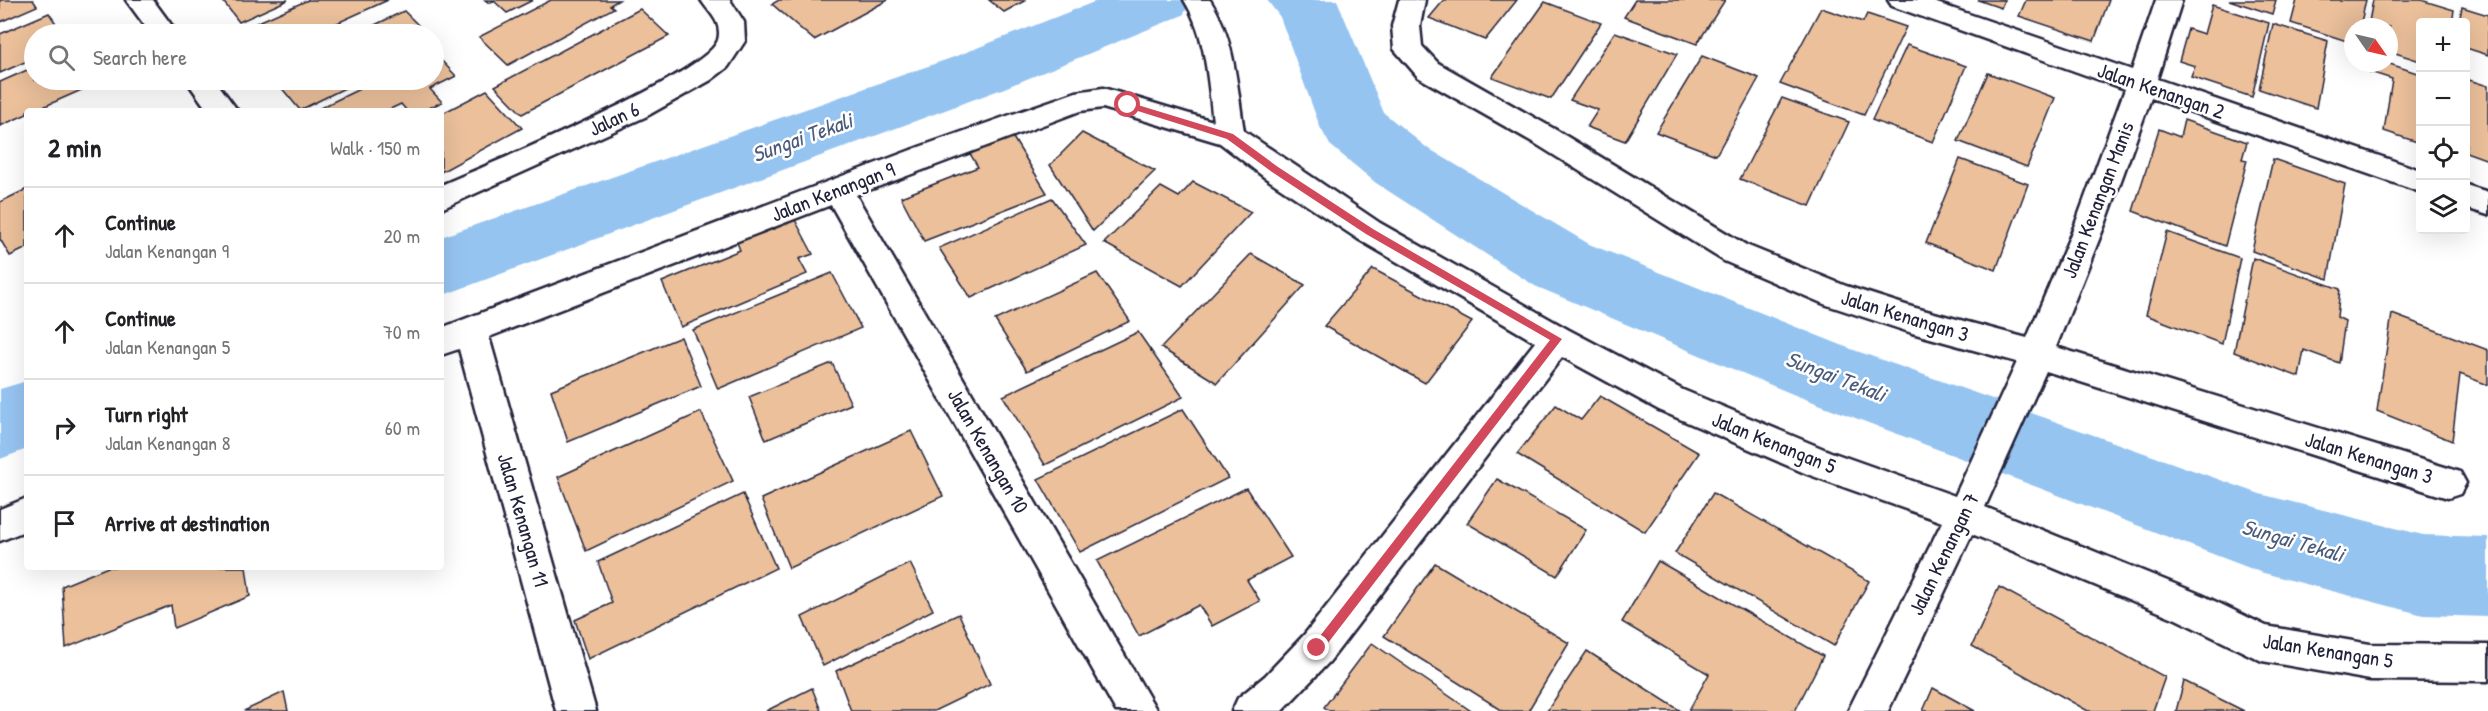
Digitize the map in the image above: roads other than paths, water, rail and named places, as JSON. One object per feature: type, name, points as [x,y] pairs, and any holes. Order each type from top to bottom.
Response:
[{"type":"street","points":[[139,0],[157,24]]},
{"type":"street","name":"Jalan 6","points":[[444,197],[672,92],[715,63],[729,48],[733,29],[727,12],[714,0]]},
{"type":"street","name":"Jalan Kenangan 3","points":[[1412,0],[1406,26],[1408,49],[1428,70],[1546,137],[1735,253],[1835,295],[1912,320],[2036,354],[2448,483]]},
{"type":"street","name":"Jalan Kenangan 2","points":[[1901,0],[2418,180]]},
{"type":"street","name":"Jalan Kenangan Manis","points":[[2018,396],[2062,295],[2142,84],[2169,0]]},
{"type":"street","points":[[1201,5],[1214,40],[1230,136]]},
{"type":"street","points":[[208,90],[222,108]]},
{"type":"street","name":"Jalan Kenangan 9","points":[[456,335],[838,191],[929,154],[1076,102],[1103,99],[1230,136]]},
{"type":"street","name":"Jalan Kenangan 5","points":[[1230,136],[1275,170],[1369,231],[1557,339],[1671,400],[1819,463],[1965,514],[2189,607],[2262,643],[2370,662],[2473,664]]},
{"type":"street","name":"Jalan Kenangan 10","points":[[838,191],[1137,711]]},
{"type":"street","points":[[2470,197],[2488,204]]},
{"type":"street","name":"Jalan Kenangan 11","points":[[456,335],[576,711]]},
{"type":"street","points":[[1252,711],[1279,689],[1317,648],[1557,339]]},
{"type":"street","name":"Jalan Kenangan 7","points":[[1868,711],[1965,514],[2018,396]]},
{"type":"street","points":[[0,525],[24,515]]},
{"type":"waterway","name":"Sungai Tekali","points":[[444,266],[978,73],[1160,0]]},
{"type":"waterway","name":"Sungai Tekali","points":[[1299,0],[1308,5],[1355,127],[1401,165],[1562,265],[1823,372],[2260,533],[2423,575],[2488,577]]},
{"type":"waterway","name":"Sungai Tekali","points":[[0,424],[24,416]]}]
